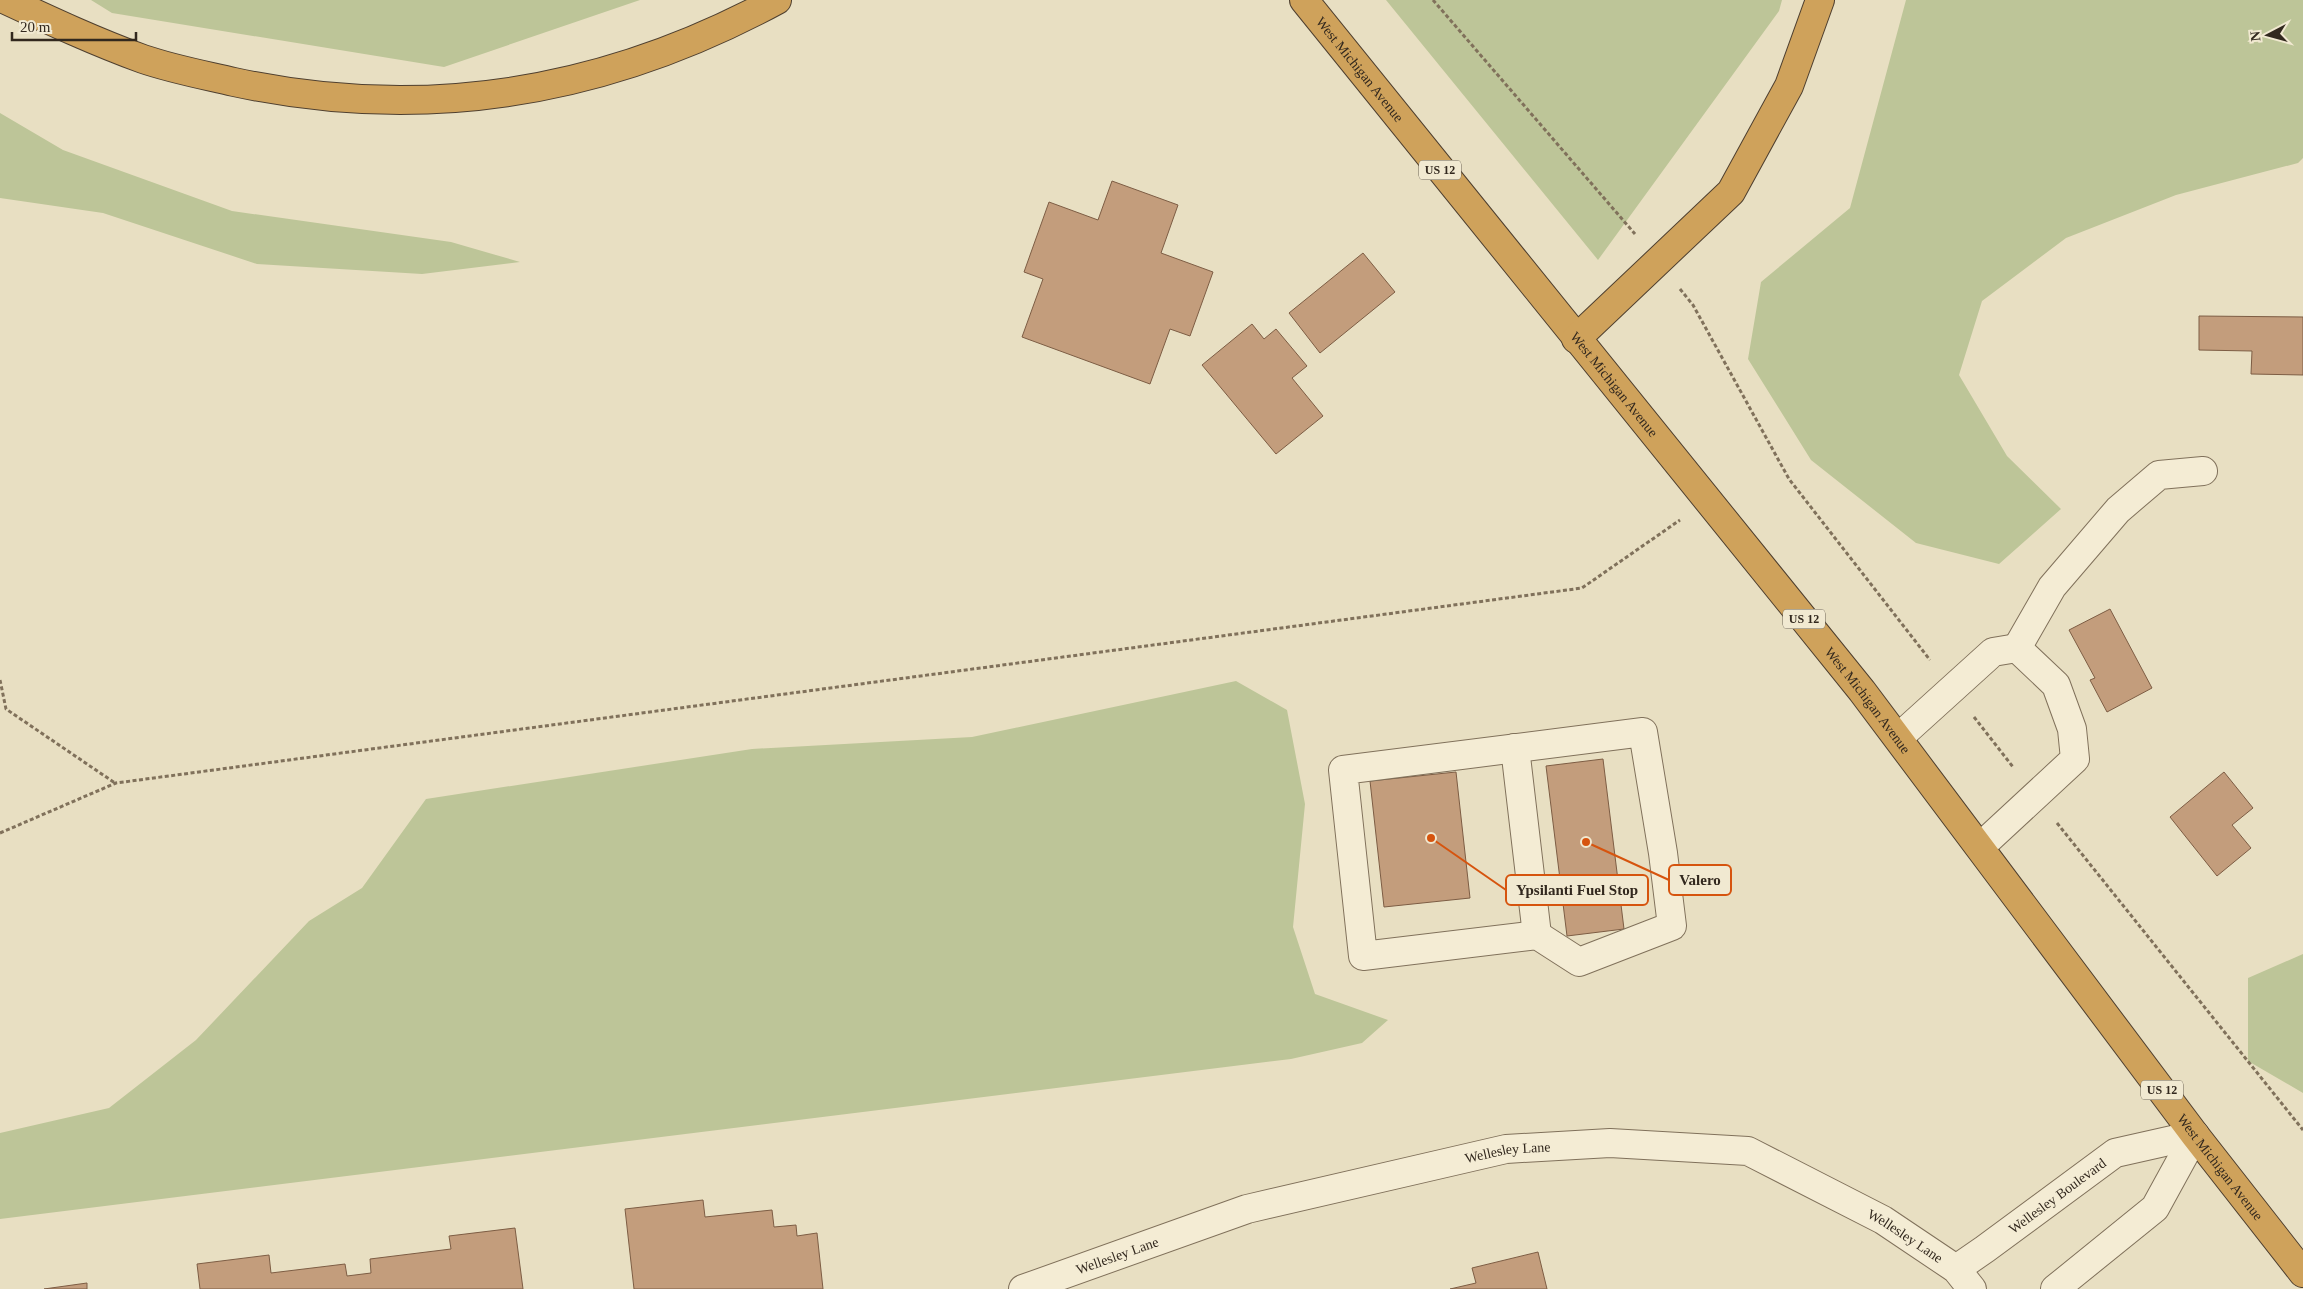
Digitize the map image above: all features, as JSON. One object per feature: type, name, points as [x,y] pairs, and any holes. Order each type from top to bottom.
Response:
[{"type":"highway","points":[[6,0],[78,33],[145,60],[275,90],[337,98],[387,100],[484,95],[560,83],[608,71],[715,31],[777,0]]},
{"type":"highway","name":"West Michigan Avenue","points":[[1304,0],[1576,339],[1709,500],[1898,738],[2195,1136],[2303,1273]]},
{"type":"highway","points":[[1576,339],[1732,192],[1789,86],[1820,0]]},
{"type":"street","points":[[2017,648],[2052,587],[2118,510],[2159,475],[2203,471]]},
{"type":"street","points":[[1898,738],[1993,652],[2017,648]]},
{"type":"street","points":[[1980,847],[2076,759],[2072,729],[2056,684],[2017,648]]},
{"type":"street","points":[[1643,732],[1663,853],[1672,926],[1579,962],[1537,935],[1363,956],[1343,770],[1643,732]]},
{"type":"street","points":[[1515,748],[1537,935]]},
{"type":"street","points":[[2055,1289],[2154,1208],[2195,1136]]},
{"type":"street","name":"Wellesley Boulevard","points":[[1964,1279],[1986,1249],[2115,1153],[2195,1136]]},
{"type":"street","name":"Wellesley Lane","points":[[1022,1289],[1248,1209],[1506,1149],[1610,1143],[1748,1151],[1882,1220],[1964,1279]]},
{"type":"path","points":[[1433,0],[1636,235]]},
{"type":"path","points":[[1694,306],[1789,479],[1952,689],[2303,1130]]},
{"type":"path","points":[[0,833],[116,783],[1582,588],[1709,500]]},
{"type":"path","points":[[0,680],[6,709],[116,783]]},
{"type":"green space","points":[[91,0],[640,0],[444,67],[112,13]]},
{"type":"green space","points":[[1386,0],[1782,0],[1779,11],[1598,260]]},
{"type":"green space","points":[[1906,0],[2303,0],[2303,158],[2298,163],[2176,195],[2066,238],[1982,301],[1959,375],[2007,456],[2061,509],[1999,564],[1916,543],[1811,460],[1748,359],[1761,282],[1850,208]]},
{"type":"green space","points":[[0,113],[63,150],[232,211],[451,242],[520,262],[422,274],[257,264],[103,213],[0,198]]},
{"type":"green space","points":[[1236,681],[1287,710],[1305,804],[1293,927],[1315,994],[1388,1020],[1362,1043],[1291,1059],[0,1219],[0,1133],[109,1108],[196,1040],[309,921],[362,888],[426,799],[752,749],[972,737]]},
{"type":"green space","points":[[2303,954],[2303,1093],[2248,1061],[2248,978]]},
{"type":"building","points":[[1112,181],[1178,205],[1161,253],[1213,272],[1190,336],[1170,329],[1150,384],[1022,337],[1043,279],[1024,272],[1049,202],[1098,220]]},
{"type":"building","points":[[1363,253],[1395,292],[1320,353],[1289,313]]},
{"type":"building","points":[[2199,316],[2303,317],[2303,375],[2251,374],[2252,351],[2199,350]]},
{"type":"building","points":[[1252,324],[1264,339],[1276,329],[1307,366],[1292,378],[1323,416],[1276,454],[1202,365]]},
{"type":"building","points":[[2110,609],[2152,688],[2107,712],[2090,680],[2095,678],[2069,630]]},
{"type":"building","points":[[1603,759],[1624,929],[1567,936],[1546,766]]},
{"type":"building","points":[[1456,772],[1470,898],[1384,907],[1370,781]]},
{"type":"building","points":[[2224,772],[2253,808],[2232,825],[2251,848],[2217,876],[2170,817]]},
{"type":"building","points":[[703,1200],[705,1217],[772,1210],[774,1227],[796,1225],[797,1236],[817,1233],[823,1289],[634,1289],[625,1209]]},
{"type":"building","points":[[515,1228],[523,1289],[200,1289],[197,1264],[269,1255],[271,1273],[345,1264],[347,1276],[371,1273],[370,1259],[451,1249],[449,1236]]},
{"type":"building","points":[[1538,1252],[1547,1289],[1450,1289],[1476,1283],[1472,1268]]},
{"type":"building","points":[[87,1283],[87,1289],[44,1289]]},
{"type":"place","name":"Ypsilanti Fuel Stop","points":[[1431,838]]},
{"type":"place","name":"Valero","points":[[1586,842]]}]
